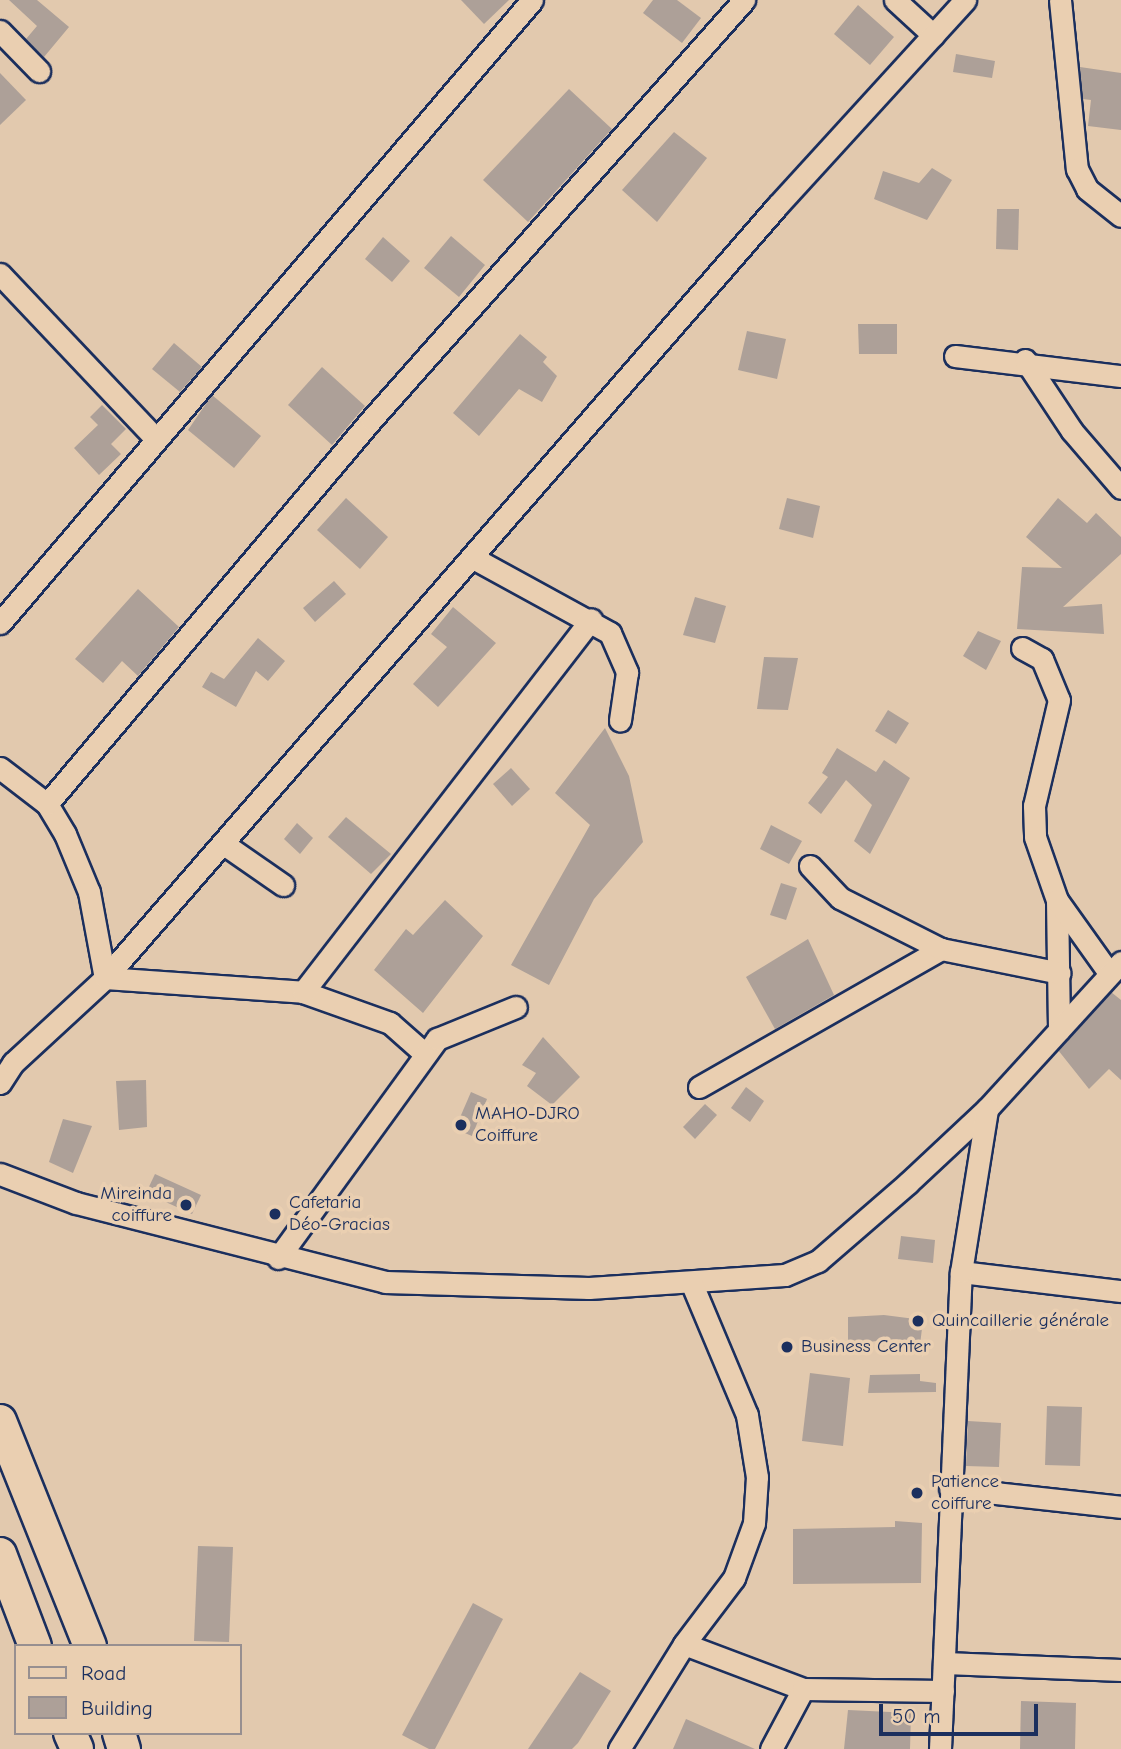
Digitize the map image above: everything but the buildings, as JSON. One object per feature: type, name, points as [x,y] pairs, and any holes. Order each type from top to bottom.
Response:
[{"type":"main road","points":[[0,1421],[89,1644]]},
{"type":"main road","points":[[0,1554],[34,1644]]},
{"type":"street","points":[[0,623],[532,0]]},
{"type":"street","points":[[47,804],[371,420],[744,0]]},
{"type":"street","points":[[895,0],[933,35]]},
{"type":"street","points":[[0,1083],[13,1063],[105,978],[965,0]]},
{"type":"street","points":[[1060,0],[1077,169],[1087,189],[1121,216]]},
{"type":"street","points":[[0,30],[39,71]]},
{"type":"street","points":[[0,274],[156,439]]},
{"type":"street","points":[[955,356],[1025,360],[1121,376]]},
{"type":"street","points":[[1025,360],[1072,431],[1121,488]]},
{"type":"street","points":[[475,559],[591,619],[610,633],[626,672],[620,720]]},
{"type":"street","points":[[303,992],[591,619]]},
{"type":"street","points":[[1022,648],[1042,659],[1059,700],[1034,806],[1035,837],[1057,900],[1059,1030]]},
{"type":"street","points":[[0,768],[47,804],[89,892],[105,978]]},
{"type":"street","points":[[224,844],[283,885]]},
{"type":"street","points":[[810,866],[840,898],[941,949],[1060,973]]},
{"type":"street","points":[[0,1174],[76,1203],[278,1258],[423,1286],[692,1284],[785,1275],[811,1265],[987,1109],[1115,967],[1057,900]]},
{"type":"street","points":[[699,1087],[941,949]]},
{"type":"street","points":[[105,978],[303,992],[390,1023],[425,1054]]},
{"type":"street","points":[[278,1258],[425,1054],[452,1028],[516,1007]]},
{"type":"street","points":[[940,1749],[961,1272],[987,1109]]},
{"type":"street","points":[[961,1272],[1121,1291]]},
{"type":"street","points":[[620,1749],[684,1644],[747,1552],[757,1477],[747,1415],[692,1284]]},
{"type":"street","points":[[950,1488],[1121,1507]]},
{"type":"street","points":[[684,1644],[803,1689],[943,1691]]},
{"type":"street","points":[[945,1663],[1121,1670]]},
{"type":"street","points":[[771,1749],[803,1689]]},
{"type":"place","name":"MAHO-DJRO Coiffure","points":[[461,1125]]},
{"type":"place","name":"Mireinda coiffure","points":[[186,1205]]},
{"type":"place","name":"Cafetaria Déo-Gracias","points":[[275,1214]]},
{"type":"place","name":"Quincaillerie générale","points":[[918,1321]]},
{"type":"place","name":"Business Center","points":[[787,1347]]},
{"type":"place","name":"Patience coiffure","points":[[917,1493]]}]
